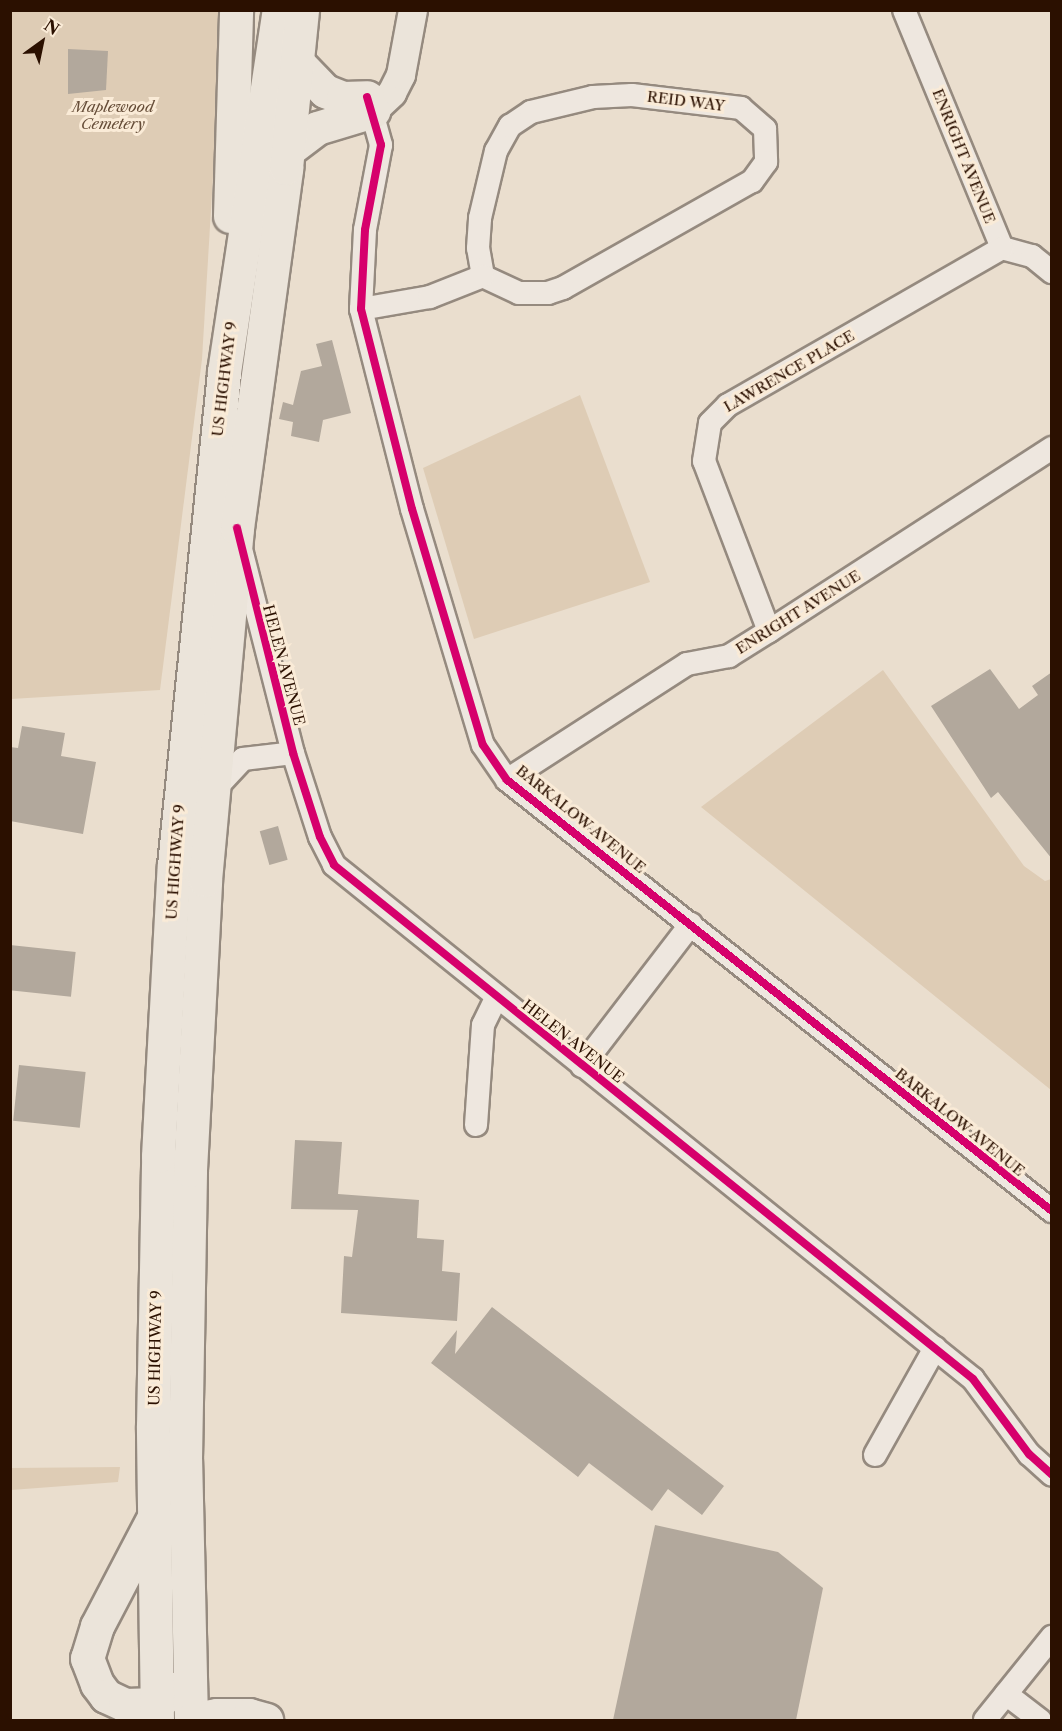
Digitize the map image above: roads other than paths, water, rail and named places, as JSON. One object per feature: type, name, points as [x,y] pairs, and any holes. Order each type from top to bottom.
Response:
[{"type":"highway","points":[[224,372],[219,305],[231,208],[236,10]]},
{"type":"highway","name":"US HIGHWAY 9","points":[[157,1712],[154,1518],[158,1156],[168,967],[188,704],[224,372],[279,10]]},
{"type":"highway","name":"US HIGHWAY 9","points":[[191,1720],[187,1666],[190,1170],[212,792],[237,528],[288,150],[302,10]]},
{"type":"highway","points":[[297,62],[325,91],[370,104]]},
{"type":"highway","points":[[288,150],[317,128],[370,104]]},
{"type":"highway","points":[[154,1518],[97,1626],[87,1658],[89,1672],[106,1696],[125,1705],[157,1712],[176,1687],[187,1666]]},
{"type":"highway","points":[[191,1720],[249,1715],[266,1720]]},
{"type":"main road","points":[[370,104],[392,93],[405,54],[413,10]]},
{"type":"street","name":"ENRIGHT AVENUE","points":[[904,10],[1002,248]]},
{"type":"street","name":"REID WAY","points":[[632,95],[741,108],[765,129],[766,162],[752,181],[563,288],[548,294],[519,293],[483,276],[478,232],[496,151],[510,126],[531,112],[593,98],[632,95]]},
{"type":"street","name":"BARKALOW AVENUE","points":[[370,104],[381,160],[365,230],[361,309],[471,716],[483,745],[507,780],[1052,1211]]},
{"type":"street","points":[[1002,248],[1032,256],[1052,272]]},
{"type":"street","name":"LAWRENCE PLACE","points":[[769,631],[704,462],[710,423],[728,405],[1002,248]]},
{"type":"street","points":[[361,309],[439,295],[483,276]]},
{"type":"street","name":"ENRIGHT AVENUE","points":[[507,780],[687,664],[729,656],[1052,448]]},
{"type":"street","name":"HELEN AVENUE","points":[[237,528],[294,753],[320,837],[334,865],[496,998],[978,1384],[1029,1454],[1052,1475]]},
{"type":"street","points":[[212,792],[243,759],[294,753]]},
{"type":"street","points":[[582,1066],[691,924]]},
{"type":"street","points":[[476,1125],[483,1025],[496,998]]},
{"type":"street","points":[[875,1455],[934,1348]]},
{"type":"street","points":[[985,1720],[1052,1637]]},
{"type":"street","points":[[1006,1694],[1040,1720]]},
{"type":"park label","name":"Maplewood Cemetery","points":[[113,114]]}]
